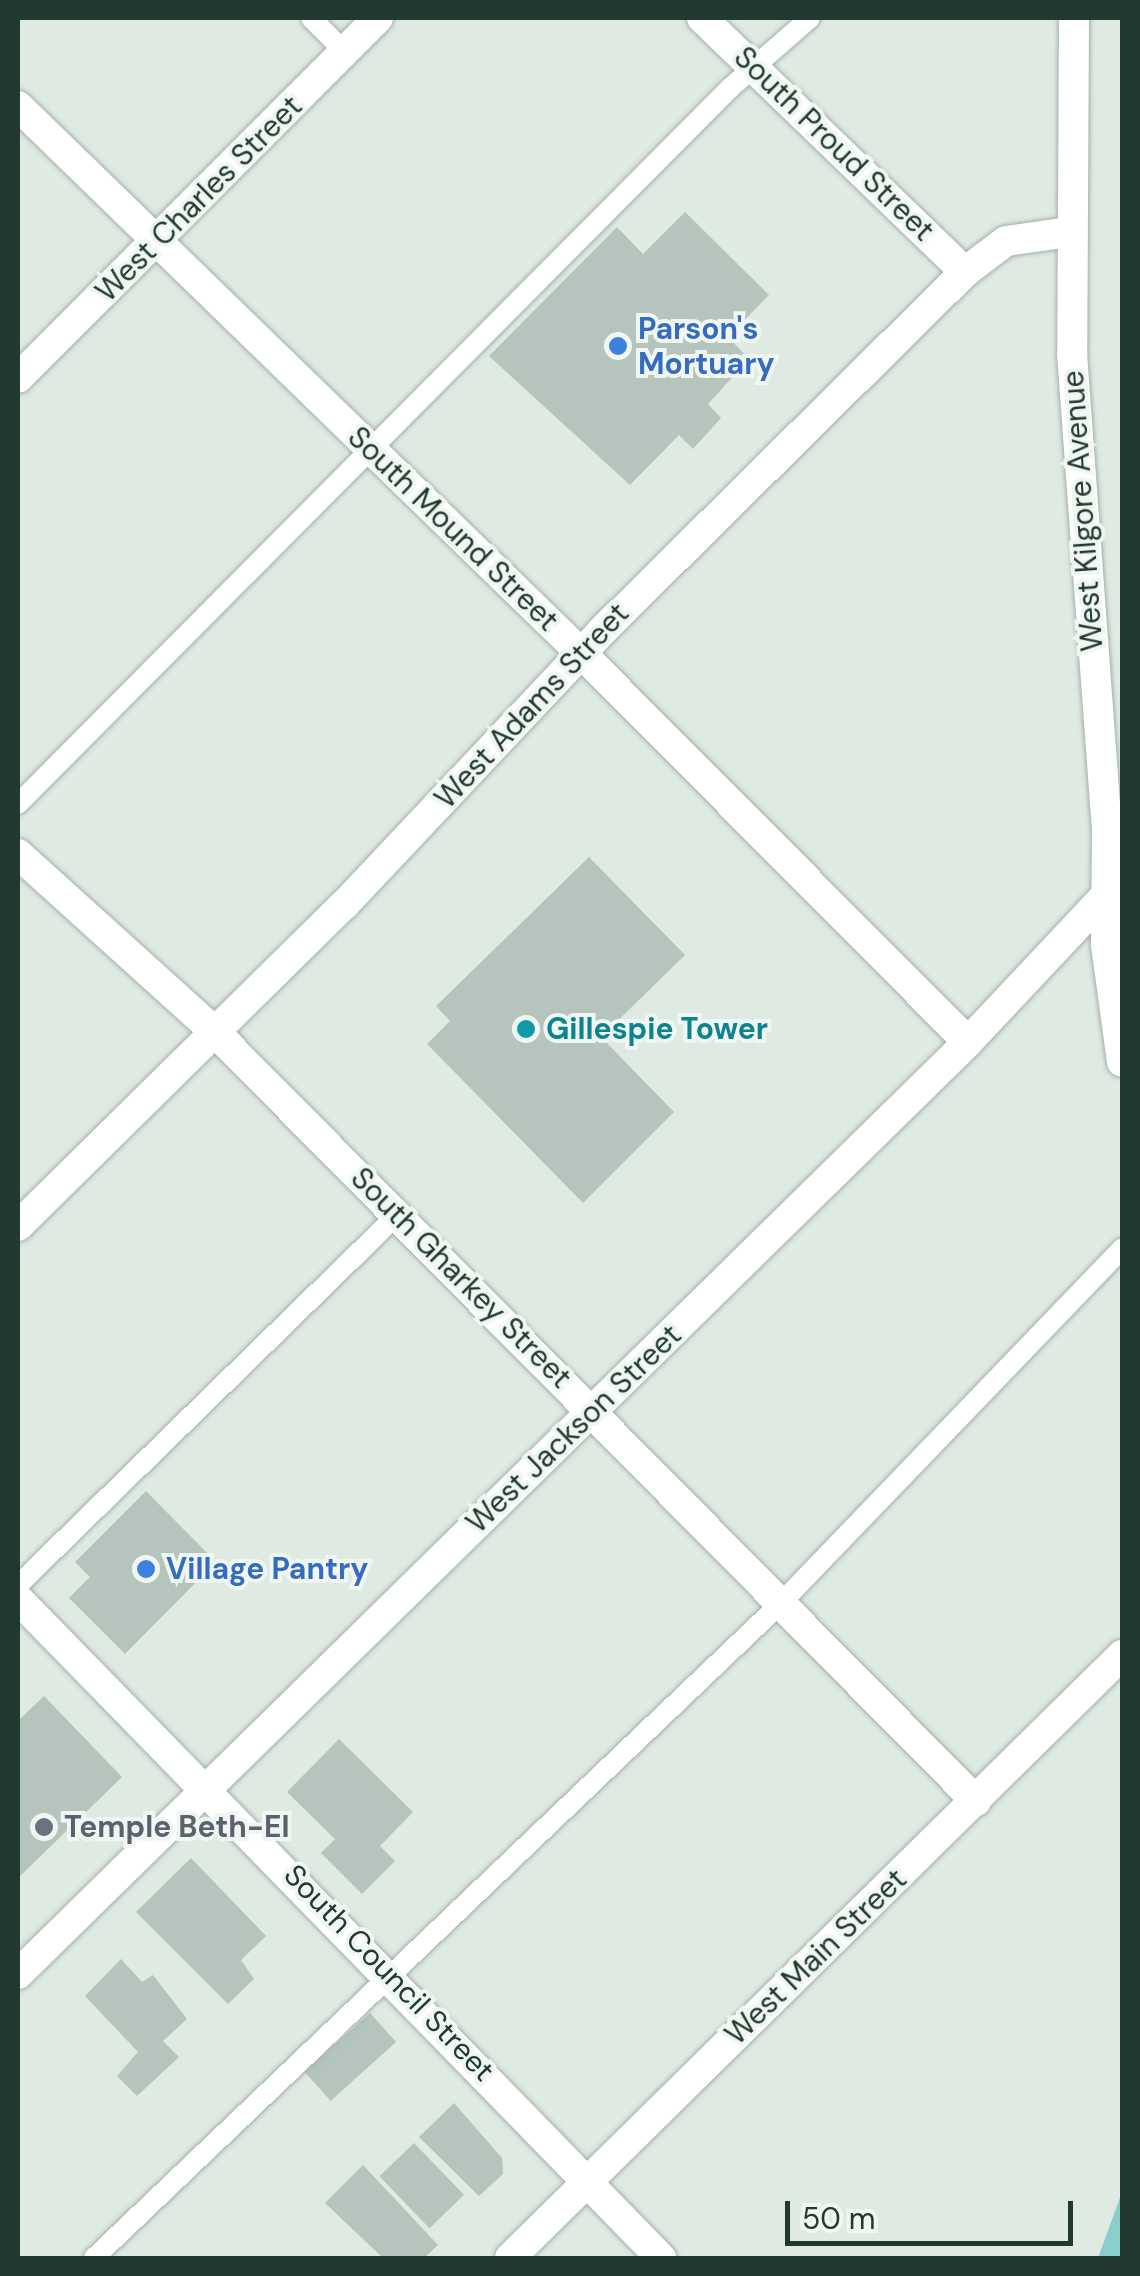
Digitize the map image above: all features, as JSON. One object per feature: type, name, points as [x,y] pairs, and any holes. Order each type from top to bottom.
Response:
[{"type":"street","name":"West Charles Street","points":[[18,378],[378,18]]},
{"type":"street","name":"South Proud Street","points":[[702,18],[755,65],[964,272]]},
{"type":"street","name":"West Kilgore Avenue","points":[[1074,18],[1072,354],[1115,885],[1106,945],[1122,1062]]},
{"type":"street","name":"South Mound Street","points":[[18,106],[582,654],[968,1042]]},
{"type":"street","name":"West Adams Street","points":[[18,1226],[215,1032],[582,654],[964,272],[1006,241],[1070,232]]},
{"type":"street","name":"South Gharkey Street","points":[[18,854],[215,1032],[976,1800]]},
{"type":"street","name":"West Jackson Street","points":[[18,1972],[968,1042],[1115,885]]},
{"type":"street","name":"South Council Street","points":[[18,1598],[206,1786],[661,2258]]},
{"type":"street","name":"West Main Street","points":[[510,2258],[1122,1655]]},
{"type":"lane","points":[[311,18],[345,52]]},
{"type":"lane","points":[[18,804],[755,65],[810,18]]},
{"type":"lane","points":[[18,1585],[398,1214]]},
{"type":"lane","points":[[94,2258],[781,1602],[1122,1249]]},
{"type":"water","points":[[1122,2192],[1122,2258],[1098,2258]]},
{"type":"building","name":"Parson's Mortuary","points":[[685,212],[769,295],[728,337],[749,359],[708,404],[721,418],[693,449],[679,435],[630,485],[489,356],[617,227],[643,254]]},
{"type":"building","name":"Gillespie Tower","points":[[589,857],[685,955],[601,1037],[674,1112],[583,1203],[427,1044],[450,1021],[436,1006]]},
{"type":"building","name":"Village Pantry","points":[[146,1491],[216,1562],[125,1654],[69,1598],[90,1577],[75,1562]]},
{"type":"building","name":"Temple Beth-El","points":[[44,1696],[122,1777],[18,1878],[18,1721]]},
{"type":"building","points":[[339,1739],[413,1812],[380,1846],[395,1861],[362,1894],[321,1853],[335,1839],[287,1792]]},
{"type":"building","points":[[191,1858],[266,1936],[241,1960],[254,1979],[228,2004],[136,1912]]},
{"type":"building","points":[[121,1959],[142,1982],[153,1975],[187,2019],[163,2041],[179,2057],[137,2096],[117,2076],[138,2052],[85,1996]]},
{"type":"building","points":[[370,2013],[396,2042],[331,2101],[305,2072]]},
{"type":"building","points":[[454,2103],[502,2158],[503,2174],[479,2196],[419,2137]]},
{"type":"building","points":[[414,2143],[464,2195],[429,2228],[379,2176]]},
{"type":"building","points":[[363,2165],[438,2245],[424,2258],[383,2258],[325,2203]]},
{"type":"place","name":"Parson's Mortuary","points":[[618,346]]},
{"type":"place","name":"Gillespie Tower","points":[[526,1029]]},
{"type":"place","name":"Village Pantry","points":[[146,1569]]},
{"type":"place","name":"Temple Beth-El","points":[[44,1827]]}]
